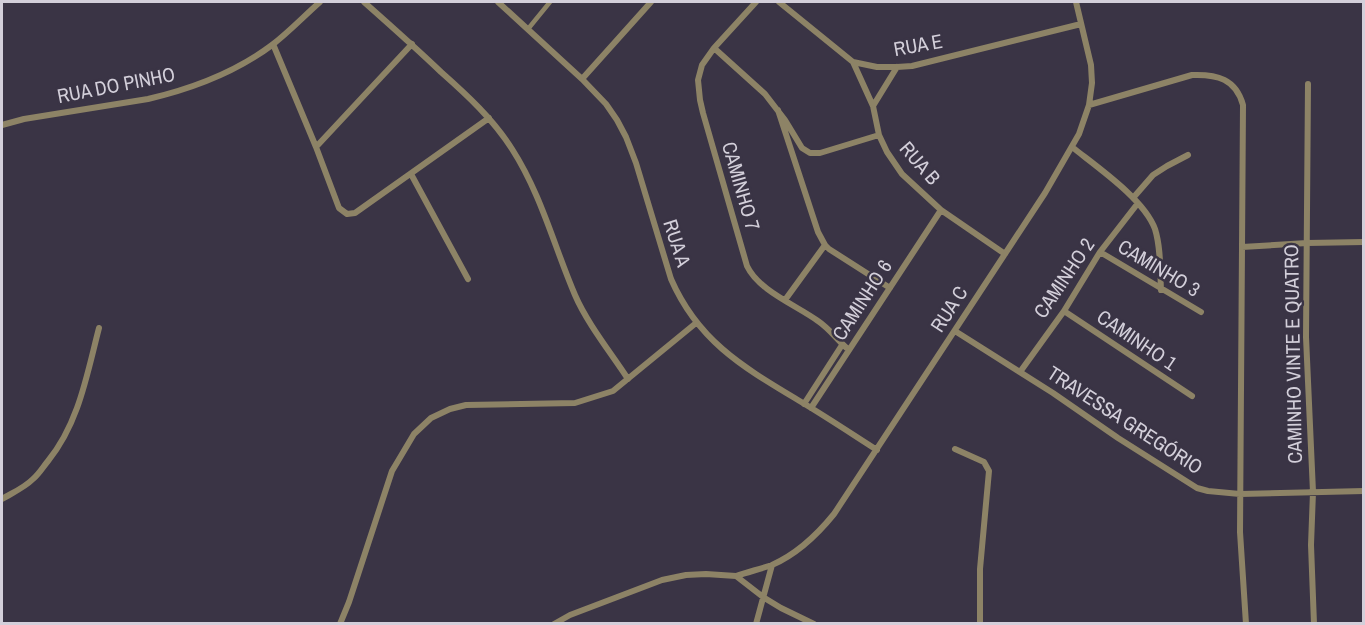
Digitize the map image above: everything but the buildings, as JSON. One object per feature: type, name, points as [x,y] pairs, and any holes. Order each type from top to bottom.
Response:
[{"type":"street","name":"RUA DO PINHO","points":[[2,125],[24,119],[168,95],[215,77],[253,58],[273,44],[320,2]]},
{"type":"street","points":[[364,2],[463,92],[489,118],[511,147],[525,170],[542,207],[576,297],[628,379]]},
{"type":"street","name":"RUA A","points":[[498,2],[606,104],[626,137],[636,163],[671,279],[696,323],[738,362],[877,450]]},
{"type":"street","points":[[582,79],[651,2]]},
{"type":"street","name":"CAMINHO 7","points":[[756,2],[714,48],[702,65],[699,72],[698,89],[703,113],[749,272],[827,328],[849,350]]},
{"type":"street","name":"RUA E","points":[[779,2],[853,62],[877,67],[918,64],[1081,24]]},
{"type":"street","name":"RUA C","points":[[736,576],[772,565],[788,556],[822,530],[955,331],[1072,147],[1086,116],[1092,83],[1091,65],[1076,2]]},
{"type":"street","points":[[273,44],[339,208],[347,214],[355,213],[489,118]]},
{"type":"street","points":[[316,147],[412,44]]},
{"type":"street","points":[[714,48],[754,82],[778,110],[799,144],[810,153],[820,153],[879,135]]},
{"type":"street","name":"RUA B","points":[[853,62],[873,106],[879,135],[902,174],[941,210],[1005,254]]},
{"type":"street","points":[[873,106],[897,67]]},
{"type":"street","points":[[1089,105],[1192,75],[1221,79],[1231,83],[1240,94],[1243,105],[1240,532],[1246,624]]},
{"type":"street","name":"CAMINHO VINTE E QUATRO","points":[[1308,84],[1306,337],[1313,492],[1311,545],[1314,624]]},
{"type":"street","points":[[778,110],[818,232],[825,245],[890,288]]},
{"type":"street","points":[[1072,147],[1118,184],[1151,220],[1159,247],[1161,290]]},
{"type":"street","name":"CAMINHO 2","points":[[1020,372],[1153,175],[1188,154]]},
{"type":"street","points":[[411,174],[468,279]]},
{"type":"street","name":"CAMINHO 6","points":[[811,408],[941,210]]},
{"type":"street","points":[[1242,247],[1364,242]]},
{"type":"street","points":[[785,300],[825,245]]},
{"type":"street","name":"CAMINHO 3","points":[[1100,252],[1201,312]]},
{"type":"street","name":"CAMINHO 1","points":[[1064,310],[1192,396]]},
{"type":"street","points":[[340,624],[392,471],[414,434],[431,418],[450,409],[466,405],[575,403],[613,391],[696,323]]},
{"type":"street","points":[[2,499],[34,478],[56,452],[71,424],[84,388],[99,328]]},
{"type":"street","name":"TRAVESSA GREGÓRIO","points":[[955,331],[1197,488],[1240,494],[1364,491]]},
{"type":"street","points":[[804,404],[842,345]]},
{"type":"street","points":[[955,449],[984,462],[989,471],[980,569],[980,624]]},
{"type":"street","points":[[756,624],[772,565]]},
{"type":"street","points":[[554,624],[570,615],[662,580],[686,574],[736,576],[763,597],[814,624]]},
{"type":"lane","points":[[528,29],[550,2]]}]
